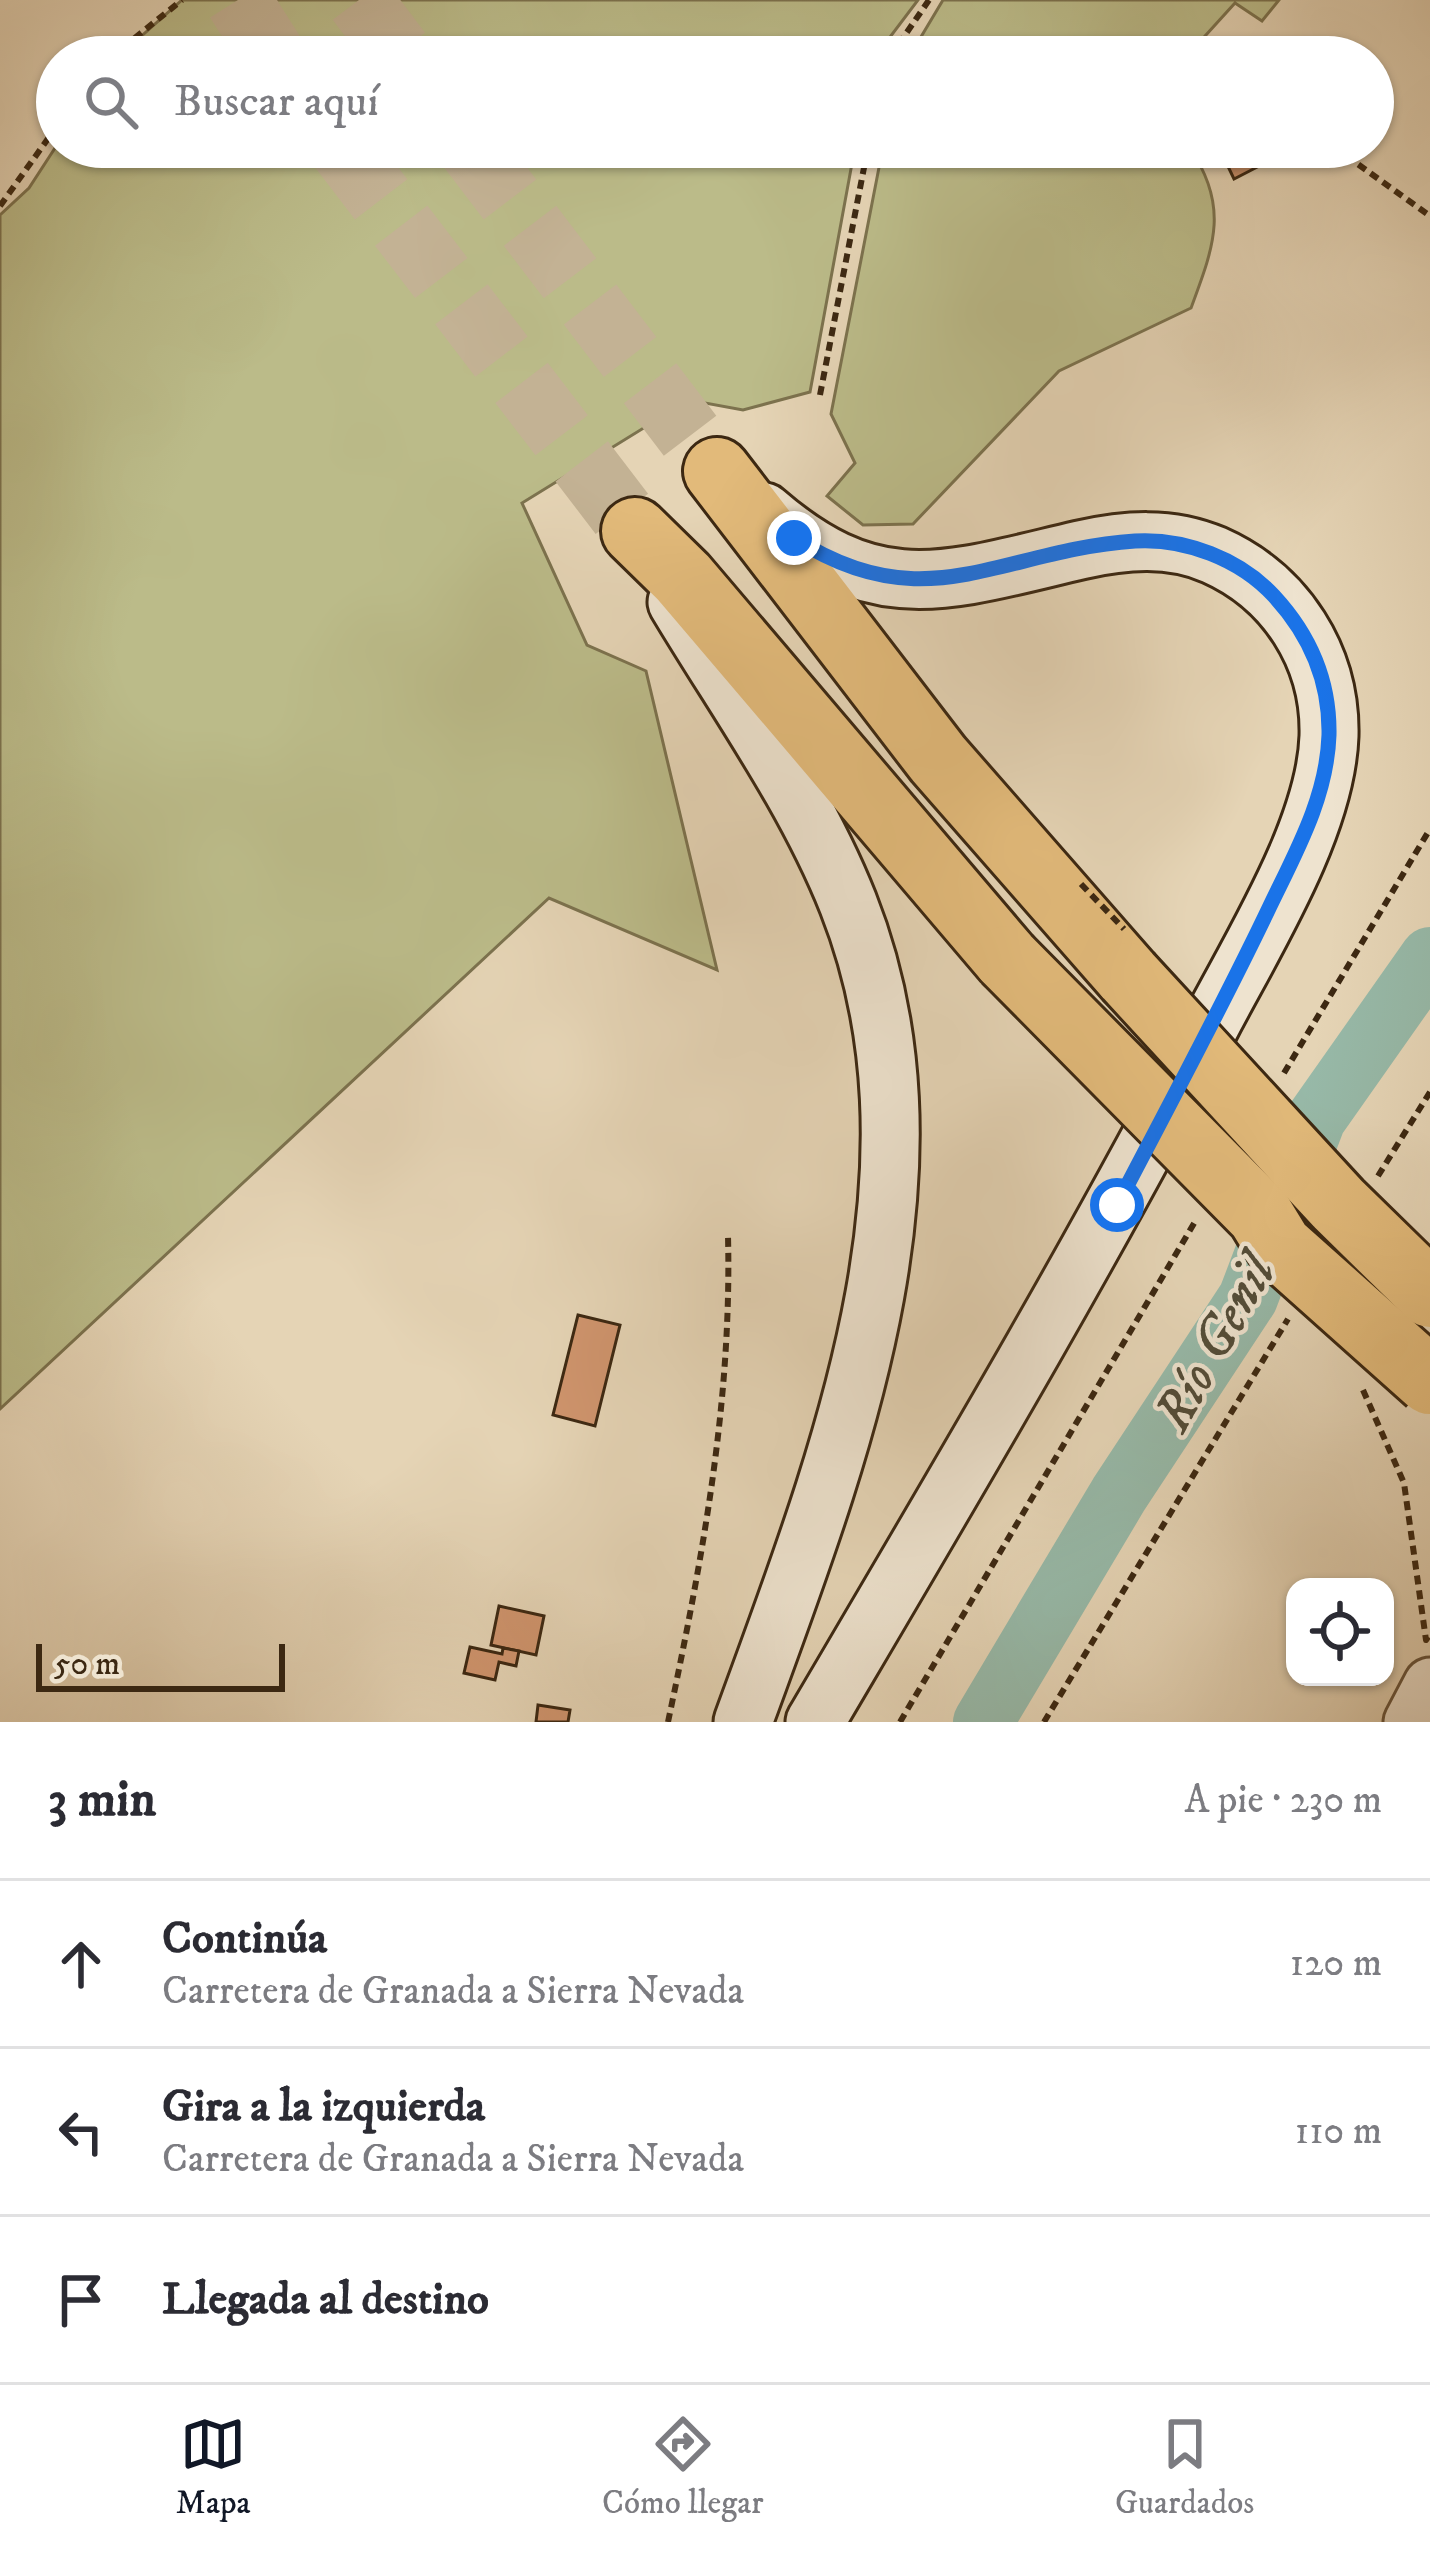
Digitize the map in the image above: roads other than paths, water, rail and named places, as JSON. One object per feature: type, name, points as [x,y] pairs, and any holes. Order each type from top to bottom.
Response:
[{"type":"highway","points":[[717,471],[866,668],[1057,900],[1338,1204],[1430,1294]]},
{"type":"highway","points":[[635,532],[683,578],[1228,1218],[1279,1246],[1430,1381]]},
{"type":"highway","points":[[1228,1218],[1292,1232],[1430,1358]]},
{"type":"main road","points":[[717,471],[794,538],[876,578],[942,580],[1139,541],[1210,553],[1265,586],[1291,614],[1309,643],[1328,708],[1318,797],[1240,970],[1117,1205],[815,1722]]},
{"type":"main road","points":[[635,532],[800,807],[847,900],[880,1020],[888,1074],[887,1196],[870,1320],[812,1532],[743,1722]]},
{"type":"street","points":[[1410,1722],[1430,1684]]},
{"type":"waterway","name":"Río Genil","points":[[983,1722],[1119,1494],[1248,1298],[1316,1119],[1430,957]]},
{"type":"tunnel","points":[[238,0],[261,36]]},
{"type":"tunnel","points":[[359,0],[386,36]]},
{"type":"tunnel","points":[[357,168],[635,531]]},
{"type":"tunnel","points":[[486,168],[717,471]]}]
